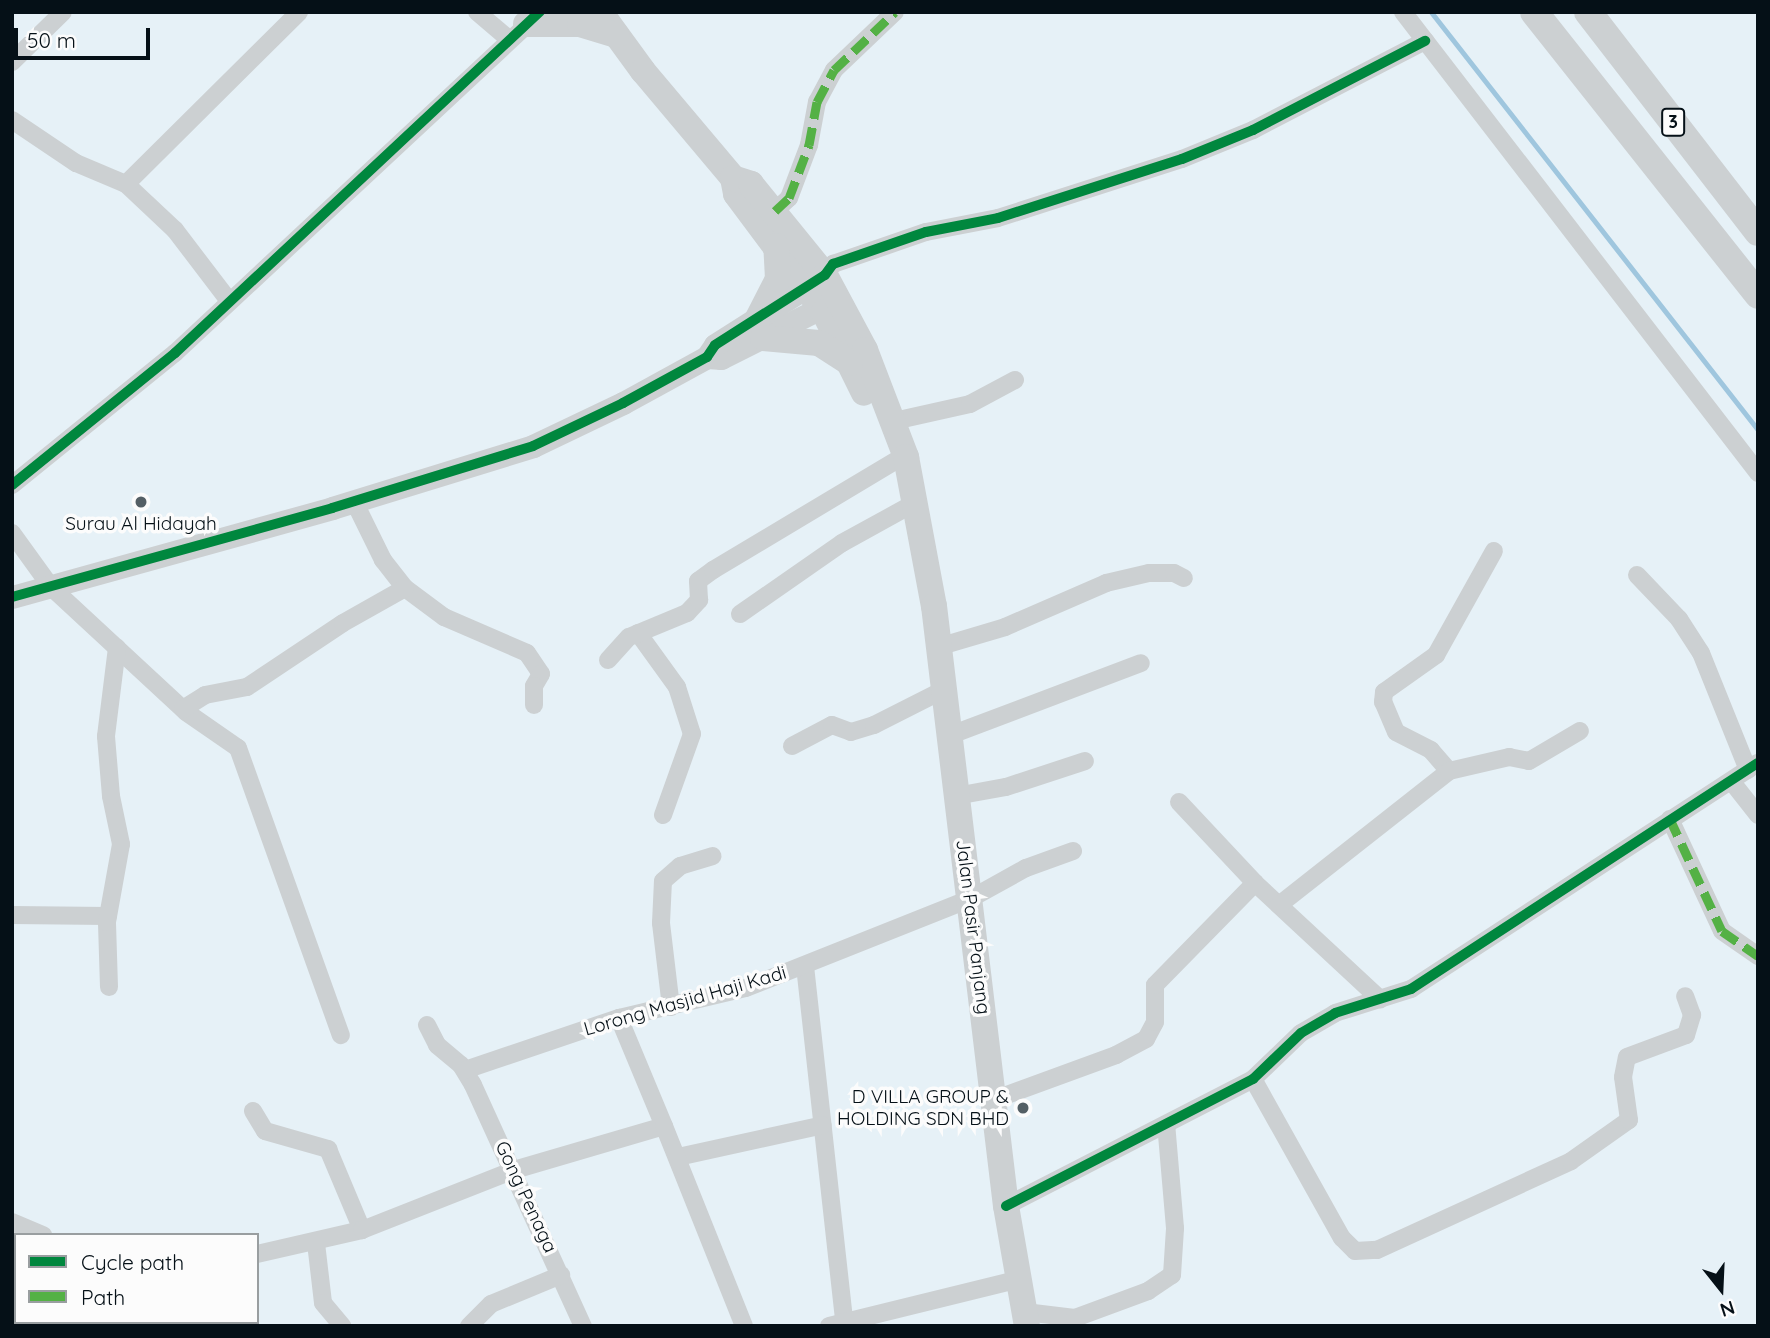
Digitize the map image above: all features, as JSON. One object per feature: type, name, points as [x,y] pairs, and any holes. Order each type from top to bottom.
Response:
[{"type":"main road","points":[[600,12],[733,178],[736,194],[776,246],[823,292],[852,364],[900,468]]},
{"type":"main road","points":[[1534,12],[1758,295]]},
{"type":"main road","name":"3","points":[[1588,12],[1758,232]]},
{"type":"main road","points":[[525,25],[580,24],[616,35]]},
{"type":"main road","points":[[733,178],[751,184],[775,211],[823,292],[894,421],[906,457],[900,468]]},
{"type":"main road","points":[[776,246],[778,279],[760,330],[820,343],[852,364]]},
{"type":"main road","name":"Jalan Pasir Panjang","points":[[900,468],[916,516],[938,647],[996,1099],[1006,1206],[1026,1319]]},
{"type":"street","points":[[12,62],[63,12]]},
{"type":"street","points":[[126,184],[299,12]]},
{"type":"street","points":[[477,12],[525,25]]},
{"type":"street","points":[[775,211],[789,198],[809,145],[817,102],[834,70],[895,12]]},
{"type":"street","points":[[1403,12],[1758,473]]},
{"type":"street","points":[[12,485],[175,353],[525,25]]},
{"type":"street","points":[[12,597],[354,501],[533,446],[623,404],[707,357],[715,345],[760,330],[823,292],[833,264],[926,232],[998,218],[1182,159],[1253,130],[1425,41]]},
{"type":"street","points":[[12,120],[76,163],[126,184],[175,230],[229,301]]},
{"type":"street","points":[[894,421],[971,404],[1015,380]]},
{"type":"street","points":[[608,660],[623,641],[687,613],[699,600],[698,581],[713,570],[900,468]]},
{"type":"street","points":[[354,501],[383,560],[405,588],[444,617],[527,653],[541,674],[534,686],[534,705]]},
{"type":"street","points":[[740,614],[842,543],[916,516]]},
{"type":"street","points":[[12,533],[51,587],[183,709],[231,740],[244,757],[341,1035]]},
{"type":"street","points":[[1449,771],[1430,750],[1396,732],[1383,702],[1384,692],[1436,655],[1494,551]]},
{"type":"street","points":[[938,647],[1005,627],[1106,583],[1149,573],[1184,578]]},
{"type":"street","points":[[1006,1206],[1253,1079],[1301,1033],[1335,1013],[1411,989],[1753,766],[1702,653],[1679,619],[1637,575]]},
{"type":"street","points":[[183,709],[205,695],[247,687],[405,588]]},
{"type":"street","points":[[638,633],[677,687],[692,734],[663,815]]},
{"type":"street","points":[[109,987],[108,916],[121,844],[107,754],[117,648]]},
{"type":"street","points":[[948,736],[1087,687],[1141,663]]},
{"type":"street","points":[[792,746],[832,725],[851,732],[867,727],[943,690]]},
{"type":"street","points":[[1279,905],[1449,771],[1509,757],[1529,761],[1580,731]]},
{"type":"street","points":[[956,796],[1006,787],[1084,761]]},
{"type":"street","points":[[1732,782],[1758,815]]},
{"type":"street","points":[[1179,802],[1255,883],[1380,999]]},
{"type":"street","points":[[1670,820],[1722,931],[1758,956]]},
{"type":"street","name":"Lorong Masjid Haji Kadi","points":[[465,1070],[619,1018],[746,988],[970,899],[1026,868],[1073,851]]},
{"type":"street","points":[[671,1007],[661,923],[663,881],[680,866],[713,856]]},
{"type":"street","points":[[996,1099],[1146,1040],[1155,1022],[1155,985],[1255,883]]},
{"type":"street","points":[[12,915],[108,916]]},
{"type":"street","points":[[805,966],[822,1125],[836,1324],[1020,1279]]},
{"type":"street","points":[[1253,1079],[1342,1238],[1355,1251],[1377,1250],[1571,1161],[1629,1120],[1623,1077],[1627,1057],[1686,1035],[1692,1015],[1685,996]]},
{"type":"street","points":[[619,1018],[678,1157],[744,1326]]},
{"type":"street","points":[[427,1025],[441,1050],[465,1070]]},
{"type":"street","name":"Gong Penaga","points":[[465,1070],[514,1170],[583,1326]]},
{"type":"street","points":[[253,1111],[265,1131],[328,1149],[362,1230]]},
{"type":"street","points":[[1026,1319],[1075,1318],[1108,1309],[1172,1275],[1175,1228],[1166,1124]]},
{"type":"street","points":[[678,1157],[822,1125]]},
{"type":"street","points":[[259,1254],[316,1243],[362,1230],[514,1170],[664,1126]]},
{"type":"street","points":[[12,1222],[38,1233]]},
{"type":"street","points":[[316,1243],[323,1303],[342,1326]]},
{"type":"street","points":[[469,1326],[491,1304],[561,1275]]},
{"type":"waterway","points":[[1431,12],[1758,430]]},
{"type":"marked path","points":[[775,211],[789,198],[809,145],[817,102],[834,70],[895,12]]},
{"type":"marked path","points":[[1670,819],[1722,931],[1758,956]]},
{"type":"cycle path","points":[[12,485],[175,353],[540,12]]},
{"type":"cycle path","points":[[12,597],[332,508],[533,446],[623,403],[707,357],[715,345],[825,275],[833,264],[926,232],[998,218],[1182,159],[1253,130],[1425,41]]},
{"type":"cycle path","points":[[1006,1206],[1253,1079],[1301,1033],[1335,1013],[1411,989],[1758,763]]},
{"type":"place","name":"Surau Al Hidayah","points":[[141,502]]},
{"type":"place","name":"D VILLA GROUP & HOLDING SDN BHD","points":[[1023,1108]]}]
